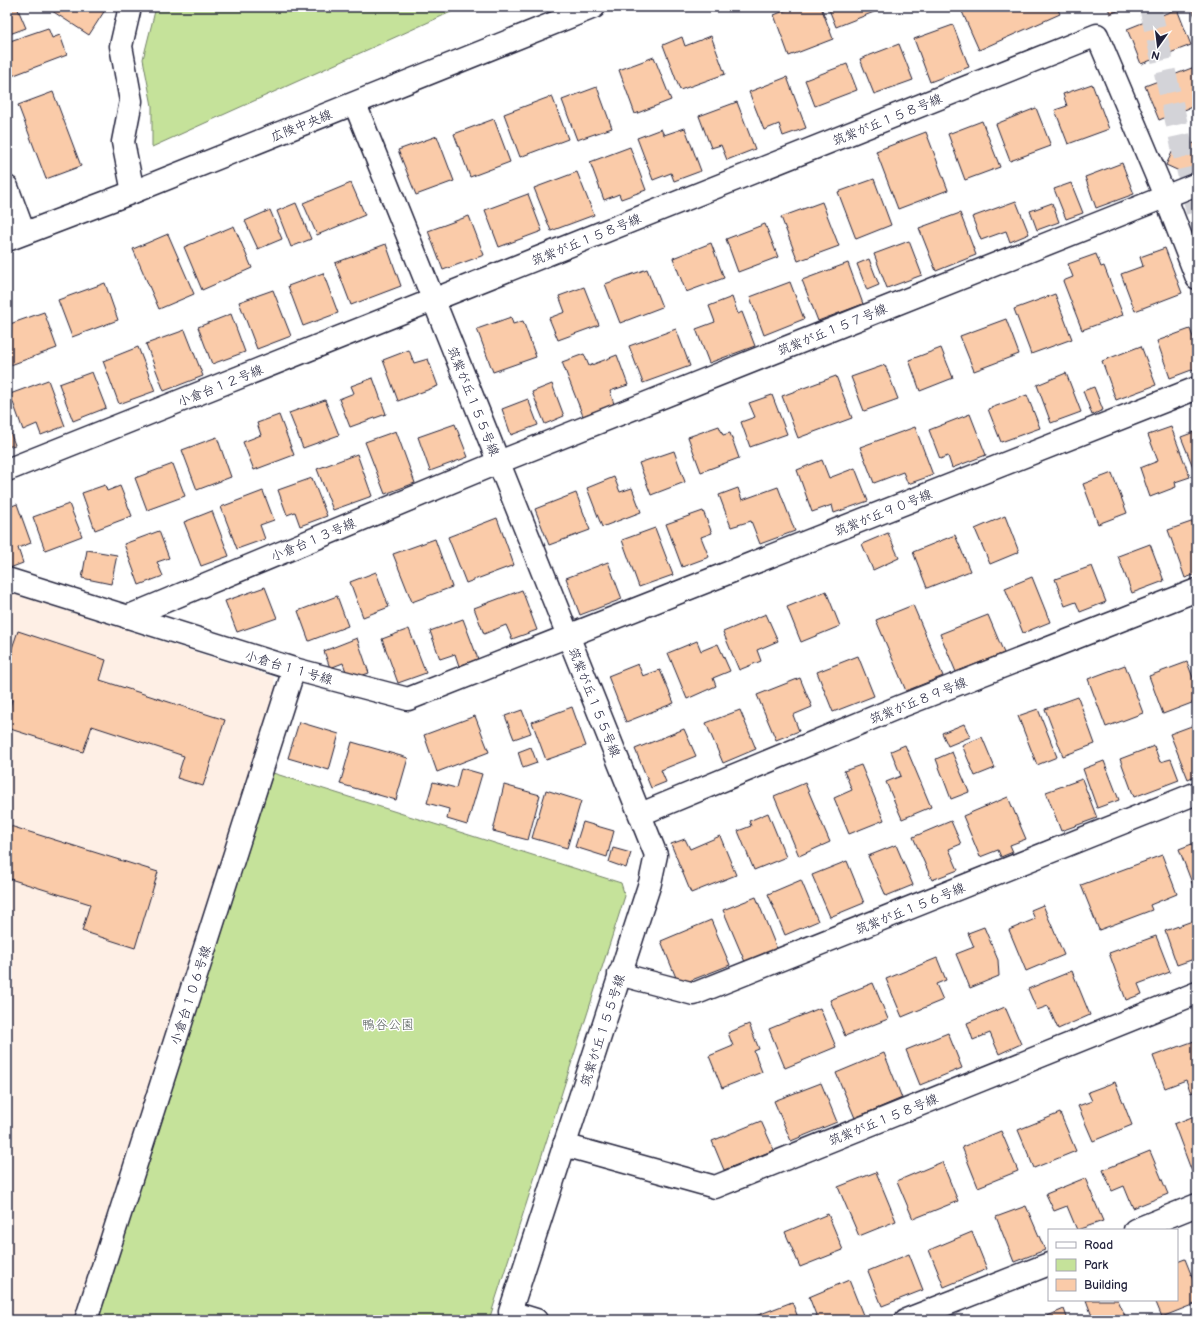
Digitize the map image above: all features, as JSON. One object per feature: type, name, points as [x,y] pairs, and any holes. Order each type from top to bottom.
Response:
[{"type":"street","points":[[130,7],[121,46],[131,101],[123,142],[133,192]]},
{"type":"street","name":"広陵中央線","points":[[16,237],[355,104],[594,7]]},
{"type":"street","name":"筑紫が丘１５８号線","points":[[432,300],[1097,35],[1165,196],[1197,278]]},
{"type":"street","name":"筑紫が丘１５５号線","points":[[355,104],[432,300],[499,462],[568,637],[641,814],[656,855],[650,883],[619,974],[510,1312],[536,1320]]},
{"type":"street","name":"筑紫が丘１５７号線","points":[[499,462],[1197,184]]},
{"type":"street","points":[[7,187],[16,237]]},
{"type":"street","name":"小倉台１２号線","points":[[7,470],[432,300]]},
{"type":"street","name":"筑紫が丘９０号線","points":[[568,637],[1197,388]]},
{"type":"street","name":"小倉台１３号線","points":[[127,617],[499,462]]},
{"type":"street","name":"小倉台１１号線","points":[[7,579],[294,669],[408,699],[568,637]]},
{"type":"street","name":"筑紫が丘８９号線","points":[[641,814],[899,707],[1197,590]]},
{"type":"street","name":"小倉台１０６号線","points":[[86,1320],[294,669]]},
{"type":"street","name":"筑紫が丘１５６号線","points":[[619,974],[694,994],[1197,793]]},
{"type":"street","name":"筑紫が丘１５８号線","points":[[564,1145],[715,1187],[1197,993]]},
{"type":"street","points":[[1137,1229],[1196,1210]]},
{"type":"street","points":[[906,1320],[1048,1264]]},
{"type":"shaded area","points":[[7,592],[274,677],[275,688],[73,1320],[7,1320]]},
{"type":"green space","points":[[156,7],[462,7],[152,147],[152,106],[143,59]]},
{"type":"green space","name":"鴨谷公園","points":[[273,773],[621,883],[625,896],[489,1320],[98,1320]]},
{"type":"building","points":[[17,7],[26,28],[7,35],[7,10]]},
{"type":"building","points":[[46,7],[107,7],[89,35]]},
{"type":"building","points":[[794,7],[821,7],[833,39],[789,56],[774,15]]},
{"type":"building","points":[[828,7],[872,7],[874,12],[836,27]]},
{"type":"building","points":[[960,7],[1057,7],[1060,14],[979,50]]},
{"type":"building","points":[[1108,7],[1127,7],[1110,14]]},
{"type":"building","points":[[1191,7],[1197,7],[1197,21]]},
{"type":"building","points":[[1177,9],[1191,45],[1141,64],[1127,29]]},
{"type":"building","points":[[953,25],[969,67],[930,82],[914,39]]},
{"type":"building","points":[[48,28],[52,38],[60,35],[67,55],[9,77],[7,71],[7,42]]},
{"type":"building","points":[[711,36],[725,74],[680,90],[663,45],[682,37],[685,46]]},
{"type":"building","points":[[899,44],[913,80],[874,94],[860,59]]},
{"type":"building","points":[[654,57],[671,100],[635,114],[619,70]]},
{"type":"building","points":[[847,64],[857,90],[815,106],[805,80]]},
{"type":"building","points":[[1197,66],[1197,105],[1159,120],[1145,86]]},
{"type":"building","points":[[787,77],[806,128],[783,136],[779,124],[764,130],[749,92]]},
{"type":"building","points":[[1092,84],[1109,129],[1068,144],[1055,110],[1067,106],[1063,94]]},
{"type":"building","points":[[597,87],[612,128],[577,140],[562,100]]},
{"type":"building","points":[[53,92],[81,166],[46,179],[18,105]]},
{"type":"building","points":[[552,96],[568,139],[520,157],[504,114]]},
{"type":"building","points":[[737,102],[755,149],[727,160],[721,145],[711,148],[699,116]]},
{"type":"building","points":[[1036,108],[1051,146],[1010,161],[996,124]]},
{"type":"building","points":[[494,119],[510,162],[470,177],[454,134]]},
{"type":"building","points":[[982,121],[1000,167],[965,180],[948,134]]},
{"type":"building","points":[[685,128],[701,171],[674,181],[671,173],[653,180],[637,138],[661,129],[664,135]]},
{"type":"building","points":[[926,132],[948,190],[898,209],[876,151]]},
{"type":"building","points":[[437,136],[454,181],[416,195],[398,150]]},
{"type":"building","points":[[1197,142],[1197,171],[1188,175],[1166,165],[1175,146],[1181,148]]},
{"type":"building","points":[[630,147],[646,190],[621,199],[619,194],[604,200],[590,162]]},
{"type":"building","points":[[1122,163],[1134,194],[1096,208],[1085,177]]},
{"type":"building","points":[[577,172],[594,215],[551,231],[534,188]]},
{"type":"building","points":[[874,179],[891,225],[856,239],[838,192]]},
{"type":"building","points":[[351,183],[365,215],[317,235],[303,203]]},
{"type":"building","points":[[1071,183],[1083,213],[1066,219],[1054,189]]},
{"type":"building","points":[[528,194],[542,231],[499,247],[485,210]]},
{"type":"building","points":[[1016,201],[1029,234],[1010,242],[1006,231],[981,240],[972,217]]},
{"type":"building","points":[[822,202],[839,246],[798,261],[781,217]]},
{"type":"building","points":[[296,203],[311,239],[291,247],[277,211]]},
{"type":"building","points":[[1052,203],[1059,222],[1037,230],[1030,211]]},
{"type":"building","points":[[270,210],[282,239],[258,249],[245,221]]},
{"type":"building","points":[[960,213],[976,255],[936,271],[919,228]]},
{"type":"building","points":[[469,216],[484,255],[443,270],[428,231]]},
{"type":"building","points":[[765,224],[778,257],[738,272],[726,239]]},
{"type":"building","points":[[234,226],[252,268],[202,290],[184,247]]},
{"type":"building","points":[[168,234],[194,294],[159,309],[133,249]]},
{"type":"building","points":[[909,241],[922,275],[887,288],[874,254]]},
{"type":"building","points":[[711,243],[724,278],[686,292],[673,258]]},
{"type":"building","points":[[386,244],[401,286],[351,305],[335,263]]},
{"type":"building","points":[[1165,248],[1182,293],[1135,311],[1121,274],[1143,266],[1140,257]]},
{"type":"building","points":[[1096,254],[1101,267],[1104,266],[1123,315],[1082,330],[1063,281],[1073,277],[1068,264]]},
{"type":"building","points":[[869,259],[879,285],[867,290],[857,264]]},
{"type":"building","points":[[848,263],[863,304],[818,321],[802,280]]},
{"type":"building","points":[[647,269],[662,307],[620,323],[605,284]]},
{"type":"building","points":[[323,273],[338,313],[303,326],[288,286]]},
{"type":"building","points":[[790,282],[804,319],[764,335],[750,297]]},
{"type":"building","points":[[105,283],[118,320],[72,337],[58,300]]},
{"type":"building","points":[[584,287],[599,325],[558,340],[549,318],[565,312],[559,296]]},
{"type":"building","points":[[273,290],[291,336],[257,349],[239,302]]},
{"type":"building","points":[[1055,294],[1072,339],[1031,354],[1014,309]]},
{"type":"building","points":[[732,297],[738,314],[742,312],[755,346],[709,363],[696,329],[715,322],[709,306]]},
{"type":"building","points":[[44,312],[57,348],[8,366],[7,325]]},
{"type":"building","points":[[231,314],[245,352],[212,364],[198,327]]},
{"type":"building","points":[[511,317],[513,324],[523,321],[536,357],[493,372],[477,329]]},
{"type":"building","points":[[1006,319],[1019,354],[974,371],[960,336]]},
{"type":"building","points":[[676,329],[690,366],[643,383],[629,346]]},
{"type":"building","points":[[1190,329],[1197,348],[1197,368],[1170,378],[1157,341]]},
{"type":"building","points":[[185,330],[203,376],[164,391],[146,344]]},
{"type":"building","points":[[1141,346],[1156,385],[1116,400],[1102,361]]},
{"type":"building","points":[[138,347],[155,391],[119,404],[103,361]]},
{"type":"building","points":[[941,348],[953,378],[920,391],[909,360]]},
{"type":"building","points":[[409,350],[414,363],[428,359],[438,386],[398,401],[383,360]]},
{"type":"building","points":[[584,354],[589,366],[617,355],[628,385],[610,391],[614,404],[583,416],[562,362]]},
{"type":"building","points":[[885,365],[898,399],[864,411],[851,377]]},
{"type":"building","points":[[92,372],[106,408],[73,421],[59,384]]},
{"type":"building","points":[[1066,373],[1081,412],[1051,423],[1037,385]]},
{"type":"building","points":[[836,376],[852,418],[798,438],[782,396]]},
{"type":"building","points":[[373,378],[386,414],[350,427],[339,399],[354,393],[351,386]]},
{"type":"building","points":[[48,380],[65,426],[41,435],[37,424],[23,430],[10,394]]},
{"type":"building","points":[[552,384],[564,416],[545,424],[532,392]]},
{"type":"building","points":[[1094,387],[1103,410],[1092,415],[1083,391]]},
{"type":"building","points":[[772,395],[787,434],[750,447],[741,422],[755,417],[749,403]]},
{"type":"building","points":[[1027,395],[1040,428],[1001,442],[988,409]]},
{"type":"building","points":[[528,399],[538,425],[511,435],[502,409]]},
{"type":"building","points":[[325,400],[339,435],[303,448],[289,413]]},
{"type":"building","points":[[970,414],[986,455],[952,468],[948,456],[940,459],[929,430]]},
{"type":"building","points":[[279,415],[294,455],[254,470],[243,442],[261,435],[257,423]]},
{"type":"building","points":[[7,424],[15,445],[7,447]]},
{"type":"building","points":[[455,424],[468,457],[430,471],[418,437]]},
{"type":"building","points":[[719,426],[723,435],[730,433],[739,458],[701,472],[688,437]]},
{"type":"building","points":[[915,427],[933,475],[908,484],[903,472],[874,483],[860,447]]},
{"type":"building","points":[[1171,427],[1190,477],[1175,482],[1176,487],[1150,497],[1140,468],[1158,461],[1148,435]]},
{"type":"building","points":[[396,431],[415,483],[385,494],[365,442]]},
{"type":"building","points":[[1197,431],[1197,477],[1181,437]]},
{"type":"building","points":[[217,437],[231,477],[197,490],[182,450]]},
{"type":"building","points":[[674,451],[685,482],[651,495],[639,463]]},
{"type":"building","points":[[357,454],[372,496],[333,510],[317,469]]},
{"type":"building","points":[[822,460],[829,478],[855,468],[868,501],[834,513],[832,505],[812,512],[797,470]]},
{"type":"building","points":[[173,464],[185,496],[147,510],[135,478]]},
{"type":"building","points":[[1112,473],[1127,513],[1098,524],[1083,484]]},
{"type":"building","points":[[614,477],[620,492],[632,488],[641,512],[602,527],[587,488]]},
{"type":"building","points":[[312,478],[327,516],[300,526],[295,512],[287,515],[278,490]]},
{"type":"building","points":[[105,485],[107,491],[120,486],[132,516],[95,530],[82,493]]},
{"type":"building","points":[[778,487],[795,531],[760,544],[751,521],[731,527],[719,495],[738,488],[742,500]]},
{"type":"building","points":[[263,491],[274,520],[260,525],[265,539],[237,549],[221,507]]},
{"type":"building","points":[[576,493],[590,530],[549,545],[535,509]]},
{"type":"building","points":[[17,504],[31,543],[18,548],[23,563],[7,569],[7,508]]},
{"type":"building","points":[[69,504],[82,536],[45,550],[33,517]]},
{"type":"building","points":[[212,511],[229,556],[201,566],[184,522]]},
{"type":"building","points":[[703,511],[712,533],[701,537],[709,557],[682,567],[666,524]]},
{"type":"building","points":[[1005,516],[1019,552],[990,564],[975,529]]},
{"type":"building","points":[[497,518],[514,565],[466,583],[448,537]]},
{"type":"building","points":[[1197,520],[1197,574],[1185,578],[1168,530]]},
{"type":"building","points":[[655,528],[673,575],[639,587],[622,540]]},
{"type":"building","points":[[159,531],[169,558],[157,562],[163,576],[139,585],[124,544]]},
{"type":"building","points":[[888,533],[899,558],[873,570],[862,544]]},
{"type":"building","points":[[955,535],[970,571],[927,588],[913,552]]},
{"type":"building","points":[[435,539],[452,587],[412,602],[393,554]]},
{"type":"building","points":[[1150,544],[1164,581],[1132,593],[1118,556]]},
{"type":"building","points":[[87,550],[117,555],[111,584],[82,578]]},
{"type":"building","points":[[608,562],[622,599],[580,615],[566,578]]},
{"type":"building","points":[[1092,566],[1106,602],[1080,612],[1076,602],[1065,606],[1055,579]]},
{"type":"building","points":[[376,572],[389,607],[363,617],[350,582]]},
{"type":"building","points":[[1032,577],[1050,622],[1023,633],[1005,588]]},
{"type":"building","points":[[265,587],[277,618],[237,632],[225,601]]},
{"type":"building","points":[[522,590],[537,630],[512,639],[506,625],[484,634],[474,608]]},
{"type":"building","points":[[826,591],[840,626],[801,642],[787,607]]},
{"type":"building","points":[[337,596],[348,626],[309,641],[298,611]]},
{"type":"building","points":[[913,605],[943,676],[906,691],[876,620]]},
{"type":"building","points":[[766,614],[778,641],[757,650],[761,661],[739,670],[723,632]]},
{"type":"building","points":[[988,615],[1004,653],[956,672],[940,634]]},
{"type":"building","points":[[463,619],[478,659],[459,666],[455,654],[440,659],[430,631]]},
{"type":"building","points":[[409,629],[426,673],[398,683],[382,639]]},
{"type":"building","points":[[18,631],[106,660],[100,680],[225,720],[203,786],[177,778],[184,756],[92,726],[83,752],[7,728],[7,716],[12,700],[7,698],[7,649],[11,651]]},
{"type":"building","points":[[357,638],[369,673],[349,680],[343,663],[330,668],[324,651]]},
{"type":"building","points":[[697,641],[701,651],[718,644],[730,671],[713,678],[716,686],[687,699],[668,653]]},
{"type":"building","points":[[858,656],[874,696],[833,712],[817,672]]},
{"type":"building","points":[[1187,662],[1197,688],[1197,701],[1163,714],[1149,676]]},
{"type":"building","points":[[638,664],[643,676],[660,670],[674,703],[626,722],[608,676]]},
{"type":"building","points":[[1125,665],[1143,713],[1106,727],[1088,679]]},
{"type":"building","points":[[800,678],[812,707],[793,715],[799,731],[776,740],[757,695]]},
{"type":"building","points":[[1078,697],[1095,744],[1063,756],[1045,709]]},
{"type":"building","points":[[572,707],[586,746],[546,760],[532,722]]},
{"type":"building","points":[[1038,709],[1057,757],[1037,765],[1018,716]]},
{"type":"building","points":[[522,710],[531,733],[514,739],[505,716]]},
{"type":"building","points":[[740,710],[756,749],[723,763],[706,723]]},
{"type":"building","points":[[475,716],[489,752],[437,772],[424,735]]},
{"type":"building","points":[[299,722],[339,734],[329,770],[288,758]]},
{"type":"building","points":[[964,724],[970,737],[948,746],[942,733]]},
{"type":"building","points":[[1197,724],[1197,775],[1188,779],[1170,734]]},
{"type":"building","points":[[684,729],[696,756],[661,770],[666,782],[651,788],[635,749]]},
{"type":"building","points":[[982,737],[995,768],[975,776],[962,745]]},
{"type":"building","points":[[352,742],[408,758],[396,800],[340,784]]},
{"type":"building","points":[[905,745],[931,807],[902,819],[886,782],[901,776],[891,751]]},
{"type":"building","points":[[1154,746],[1160,762],[1171,759],[1179,780],[1134,797],[1120,759]]},
{"type":"building","points":[[531,747],[537,763],[523,768],[518,752]]},
{"type":"building","points":[[952,752],[969,792],[951,799],[936,759]]},
{"type":"building","points":[[1104,761],[1119,800],[1097,808],[1083,769]]},
{"type":"building","points":[[861,765],[884,820],[849,834],[834,798],[852,790],[844,771]]},
{"type":"building","points":[[461,768],[482,774],[467,825],[447,819],[449,809],[427,803],[433,782],[456,788]]},
{"type":"building","points":[[1082,779],[1097,818],[1061,831],[1046,792]]},
{"type":"building","points":[[805,783],[830,842],[799,856],[774,796]]},
{"type":"building","points":[[504,785],[540,795],[528,840],[493,831]]},
{"type":"building","points":[[546,790],[581,801],[567,848],[532,838]]},
{"type":"building","points":[[1008,797],[1026,839],[1010,845],[1013,852],[1001,857],[998,850],[980,857],[963,816]]},
{"type":"building","points":[[768,813],[786,857],[754,870],[738,831],[751,826],[749,821]]},
{"type":"building","points":[[951,821],[961,844],[949,849],[958,870],[932,880],[913,837]]},
{"type":"building","points":[[583,822],[614,831],[607,857],[575,847]]},
{"type":"building","points":[[7,825],[158,872],[135,948],[82,931],[90,904],[7,878]]},
{"type":"building","points":[[720,836],[736,875],[691,893],[671,844],[685,839],[690,849]]},
{"type":"building","points":[[1197,842],[1197,890],[1195,891],[1179,849]]},
{"type":"building","points":[[896,845],[913,885],[886,896],[868,856]]},
{"type":"building","points":[[613,848],[631,853],[626,868],[609,862]]},
{"type":"building","points":[[1162,855],[1177,894],[1150,905],[1152,910],[1099,930],[1081,885]]},
{"type":"building","points":[[847,861],[864,903],[830,917],[812,875]]},
{"type":"building","points":[[801,880],[818,921],[785,935],[768,894]]},
{"type":"building","points":[[756,897],[777,949],[745,962],[723,910]]},
{"type":"building","points":[[1043,905],[1064,955],[1026,971],[1009,930],[1035,919],[1031,910]]},
{"type":"building","points":[[711,920],[730,965],[679,985],[661,941]]},
{"type":"building","points":[[1195,920],[1197,923],[1197,958],[1177,965],[1165,931]]},
{"type":"building","points":[[984,927],[998,960],[999,976],[970,988],[956,954],[974,947],[968,933]]},
{"type":"building","points":[[1156,936],[1170,972],[1138,984],[1142,994],[1126,1000],[1109,953]]},
{"type":"building","points":[[937,958],[946,980],[936,984],[943,1000],[902,1017],[886,979]]},
{"type":"building","points":[[1072,971],[1090,1015],[1058,1029],[1048,1006],[1037,1010],[1028,989]]},
{"type":"building","points":[[873,983],[888,1019],[845,1036],[830,1000]]},
{"type":"building","points":[[1005,1007],[1021,1044],[999,1054],[990,1033],[973,1040],[967,1023]]},
{"type":"building","points":[[820,1008],[836,1047],[785,1068],[769,1029]]},
{"type":"building","points":[[749,1024],[759,1049],[754,1051],[762,1072],[722,1088],[709,1056],[733,1046],[728,1033]]},
{"type":"building","points":[[948,1033],[962,1068],[920,1085],[906,1050]]},
{"type":"building","points":[[1197,1040],[1197,1090],[1191,1093],[1186,1080],[1165,1088],[1153,1056]]},
{"type":"building","points":[[884,1053],[902,1098],[855,1118],[836,1073]]},
{"type":"building","points":[[1115,1082],[1132,1125],[1093,1141],[1078,1106],[1092,1101],[1088,1092]]},
{"type":"building","points":[[821,1083],[837,1122],[791,1141],[774,1101]]},
{"type":"building","points":[[1060,1113],[1076,1151],[1034,1168],[1018,1130]]},
{"type":"building","points":[[1197,1115],[1197,1179],[1195,1180],[1174,1124]]},
{"type":"building","points":[[761,1121],[774,1150],[724,1170],[712,1141]]},
{"type":"building","points":[[1001,1131],[1018,1171],[978,1187],[962,1147]]},
{"type":"building","points":[[1150,1151],[1168,1194],[1133,1208],[1124,1186],[1112,1191],[1103,1170]]},
{"type":"building","points":[[942,1162],[958,1201],[913,1219],[897,1181]]},
{"type":"building","points":[[876,1172],[896,1221],[859,1236],[838,1187]]},
{"type":"building","points":[[1085,1178],[1103,1221],[1077,1229],[1067,1206],[1054,1211],[1046,1194]]},
{"type":"building","points":[[1026,1206],[1045,1250],[1014,1262],[996,1217]]},
{"type":"building","points":[[828,1214],[843,1250],[800,1267],[785,1232]]},
{"type":"building","points":[[972,1232],[987,1269],[944,1287],[929,1250]]},
{"type":"building","points":[[909,1254],[923,1290],[882,1306],[868,1271]]},
{"type":"building","points":[[1185,1259],[1197,1289],[1197,1303],[1162,1317],[1155,1301],[1178,1301],[1178,1262]]},
{"type":"building","points":[[849,1280],[865,1320],[838,1320],[837,1316],[825,1320],[818,1320],[809,1297]]},
{"type":"building","points":[[1086,1301],[1118,1301],[1127,1320],[1091,1320],[1093,1319]]},
{"type":"building","points":[[792,1302],[799,1320],[745,1320]]},
{"type":"building","points":[[1064,1309],[1068,1320],[1038,1320]]},
{"type":"tunnel","points":[[1150,7],[1197,212]]}]
